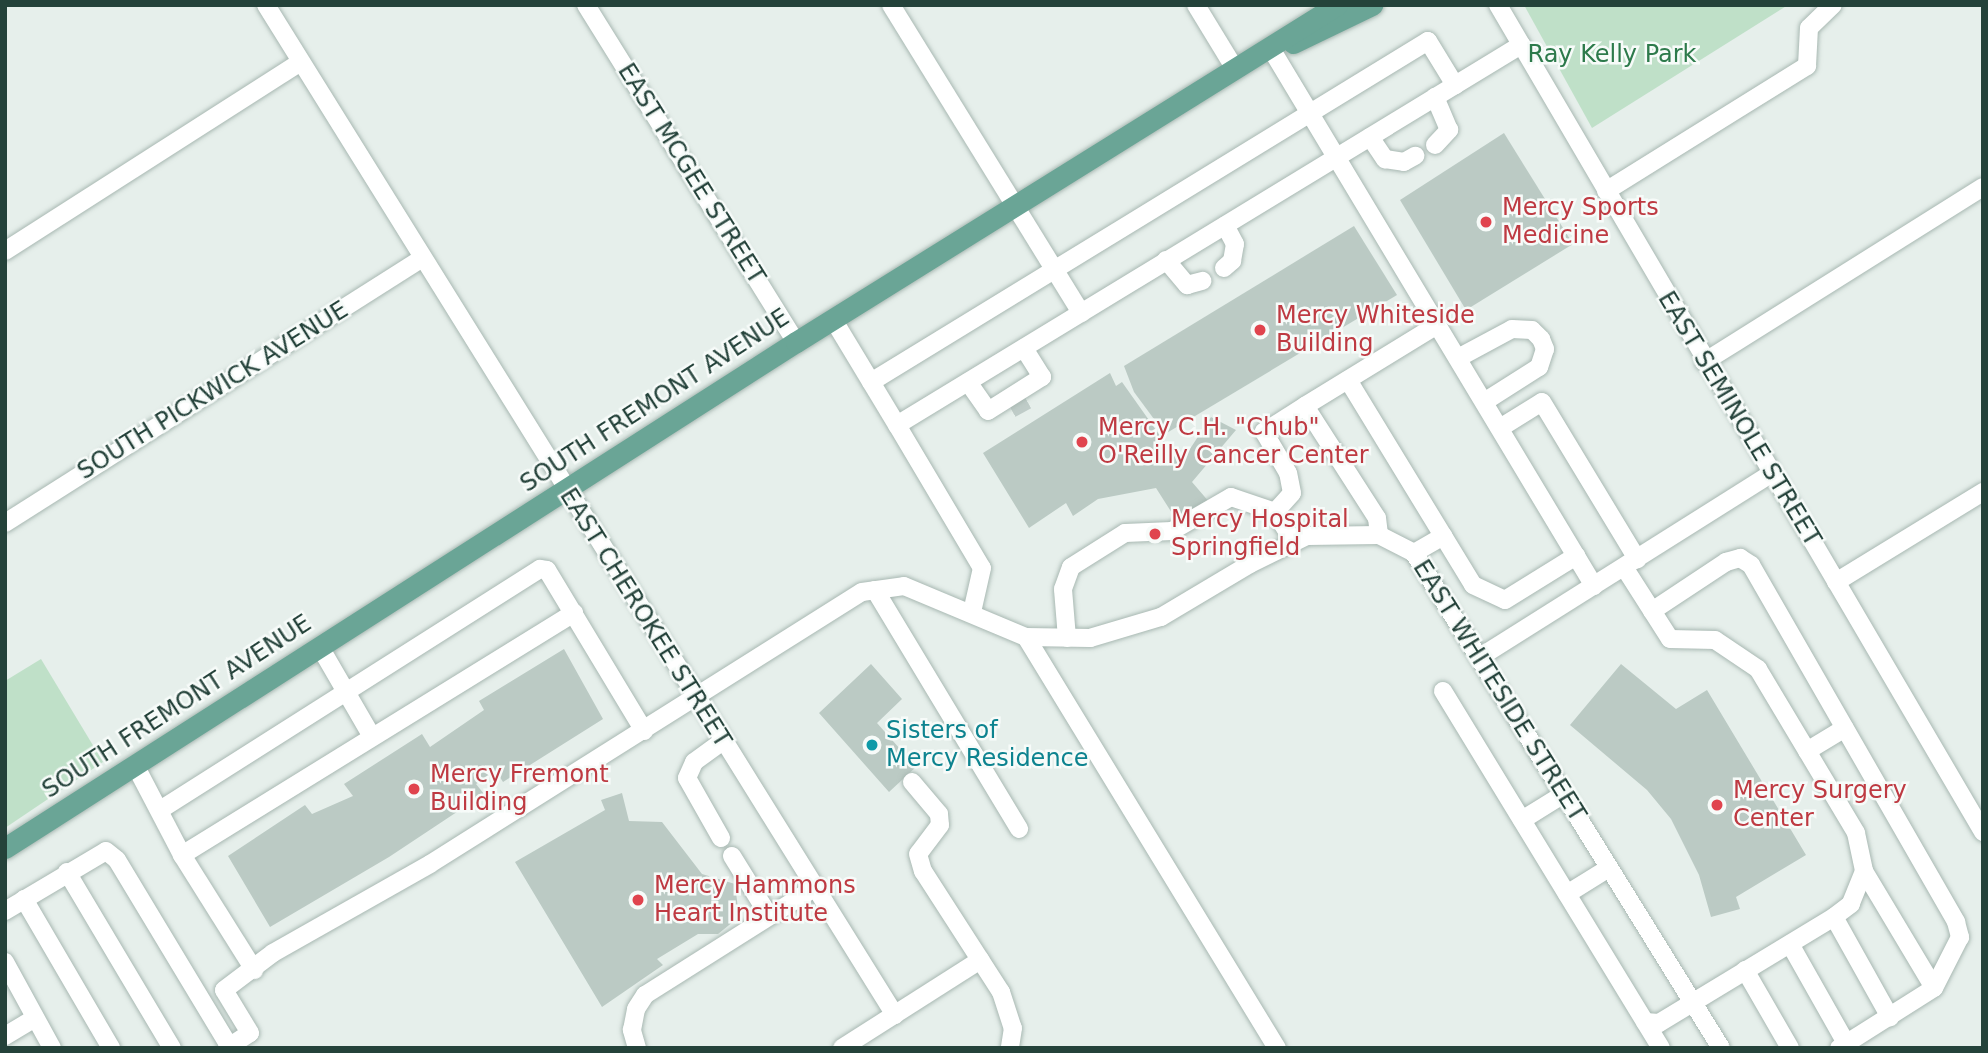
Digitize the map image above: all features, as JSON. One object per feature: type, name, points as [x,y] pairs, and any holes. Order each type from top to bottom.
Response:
[{"type":"main road","name":"SOUTH FREMONT AVENUE","points":[[5,848],[796,342],[1337,5]]},
{"type":"main road","points":[[1270,47],[1301,41],[1372,5]]},
{"type":"street","name":"EAST CHEROKEE STREET","points":[[266,5],[695,699],[895,1015]]},
{"type":"street","name":"EAST MCGEE STREET","points":[[586,5],[796,342]]},
{"type":"street","points":[[891,5],[1013,207],[1081,313]]},
{"type":"street","points":[[1196,5],[1235,69]]},
{"type":"street","name":"EAST SEMINOLE STREET","points":[[1498,5],[1704,362],[1983,832]]},
{"type":"street","points":[[1606,191],[1807,66],[1810,28],[1833,5]]},
{"type":"street","points":[[871,382],[1428,41],[1455,85]]},
{"type":"street","points":[[897,425],[1521,45]]},
{"type":"street","points":[[1270,47],[1338,156],[1594,586]]},
{"type":"street","points":[[5,251],[300,62]]},
{"type":"street","points":[[1434,145],[1449,130],[1435,97]]},
{"type":"street","points":[[1370,137],[1385,159],[1404,162],[1415,156]]},
{"type":"street","points":[[1704,362],[1983,187]]},
{"type":"street","points":[[1224,268],[1232,261],[1235,244],[1225,225]]},
{"type":"street","name":"SOUTH PICKWICK AVENUE","points":[[5,523],[421,258]]},
{"type":"street","points":[[1166,260],[1187,285],[1202,281]]},
{"type":"street","points":[[833,319],[982,568],[972,612]]},
{"type":"street","points":[[1275,512],[1292,493],[1288,473],[1264,432],[1437,325]]},
{"type":"street","points":[[1458,358],[1512,329],[1532,330],[1541,339],[1545,349],[1539,367],[1484,402]]},
{"type":"street","points":[[1024,348],[1042,377],[1041,387],[1027,400]]},
{"type":"street","points":[[988,411],[1042,377]]},
{"type":"street","points":[[1348,380],[1473,585],[1504,600],[1576,556]]},
{"type":"street","points":[[968,382],[993,415],[1011,409]]},
{"type":"street","points":[[1500,428],[1542,402],[1631,563],[1652,611],[1670,639],[1715,640],[1758,669],[1856,833],[1864,871],[1934,988]]},
{"type":"street","points":[[1305,406],[1377,519],[1379,535]]},
{"type":"street","points":[[1480,657],[1771,474]]},
{"type":"street","points":[[1836,582],[1983,492]]},
{"type":"street","points":[[1068,638],[1063,589],[1072,567],[1125,533],[1172,531],[1231,497],[1275,512],[1294,542]]},
{"type":"street","name":"EAST WHITESIDE STREET","points":[[203,1003],[254,970],[273,954],[430,864],[862,592],[904,586],[972,612],[1026,637],[1090,638],[1161,617],[1307,536],[1379,535],[1414,553],[1721,1048]]},
{"type":"street","points":[[1414,553],[1443,536]]},
{"type":"street","points":[[1652,611],[1726,562],[1740,558],[1751,565],[1956,922],[1961,937],[1934,988],[1842,1046],[1790,944]]},
{"type":"street","points":[[160,810],[540,569],[547,570],[644,731]]},
{"type":"street","points":[[875,590],[1018,829]]},
{"type":"street","points":[[182,855],[371,735],[574,613]]},
{"type":"street","points":[[1026,637],[1277,1048]]},
{"type":"street","points":[[320,647],[371,735]]},
{"type":"street","points":[[1443,691],[1661,1048]]},
{"type":"street","points":[[1807,751],[1845,728]]},
{"type":"street","points":[[721,838],[687,778],[694,762],[722,742]]},
{"type":"street","points":[[135,765],[182,855],[254,970]]},
{"type":"street","points":[[912,782],[939,814],[940,825],[918,854],[923,871],[1001,992],[1013,1028],[1010,1048]]},
{"type":"street","points":[[1522,820],[1564,794]]},
{"type":"street","points":[[5,911],[106,851],[117,860],[228,1047],[250,1033],[224,990]]},
{"type":"street","points":[[732,856],[769,916]]},
{"type":"street","points":[[1567,894],[1609,868]]},
{"type":"street","points":[[1645,1022],[1659,1023],[1834,917],[1851,904],[1864,871]]},
{"type":"street","points":[[68,872],[172,1048]]},
{"type":"street","points":[[637,1048],[632,1030],[636,1009],[645,995],[814,888]]},
{"type":"street","points":[[24,899],[111,1048]]},
{"type":"street","points":[[1834,917],[1890,1017]]},
{"type":"street","points":[[842,1048],[980,960]]},
{"type":"street","points":[[5,962],[52,1048]]},
{"type":"street","points":[[1745,970],[1790,1048]]},
{"type":"street","points":[[5,1036],[35,1018]]},
{"type":"green space","name":"Ray Kelly Park","points":[[1524,5],[1788,5],[1592,128]]},
{"type":"green space","points":[[41,659],[103,762],[5,828],[5,681]]},
{"type":"building","name":"Mercy Sports Medicine","points":[[1504,133],[1573,244],[1466,310],[1400,200]]},
{"type":"building","name":"Mercy Whiteside Building","points":[[1354,226],[1397,295],[1165,434],[1134,392],[1124,366]]},
{"type":"building","name":"Mercy C.H. \"Chub\" O'Reilly Cancer Center","points":[[1110,373],[1116,386],[1122,382],[1180,464],[1211,417],[1236,430],[1192,482],[1210,503],[1177,521],[1156,488],[1098,499],[1073,516],[1066,503],[1029,528],[983,453]]},
{"type":"building","name":"Mercy Fremont Building","points":[[564,649],[603,719],[503,782],[496,771],[476,784],[484,794],[389,857],[270,927],[228,856],[305,805],[312,814],[353,796],[344,784],[422,734],[430,747],[484,710],[479,701]]},
{"type":"building","name":"Sisters of Mercy Residence","points":[[871,664],[902,699],[877,723],[916,767],[889,792],[819,713]]},
{"type":"building","name":"Mercy Surgery Center","points":[[1621,664],[1676,709],[1707,690],[1806,855],[1736,897],[1740,909],[1711,917],[1699,875],[1671,819],[1647,790],[1570,725]]},
{"type":"building","name":"Mercy Hammons Heart Institute","points":[[622,793],[629,821],[662,822],[702,874],[735,884],[739,917],[718,934],[698,934],[657,959],[663,965],[602,1007],[515,862],[605,810],[601,800]]},
{"type":"tunnel","points":[[1011,409],[1027,400]]},
{"type":"place","name":"Mercy Sports Medicine","points":[[1486,222]]},
{"type":"place","name":"Mercy Whiteside Building","points":[[1260,330]]},
{"type":"place","name":"Mercy C.H. \"Chub\" O'Reilly Cancer Center","points":[[1082,442]]},
{"type":"place","name":"Mercy Hospital Springfield","points":[[1155,534]]},
{"type":"place","name":"Sisters of Mercy Residence","points":[[872,745]]},
{"type":"place","name":"Mercy Fremont Building","points":[[414,789]]},
{"type":"place","name":"Mercy Surgery Center","points":[[1717,805]]},
{"type":"place","name":"Mercy Hammons Heart Institute","points":[[638,900]]}]
